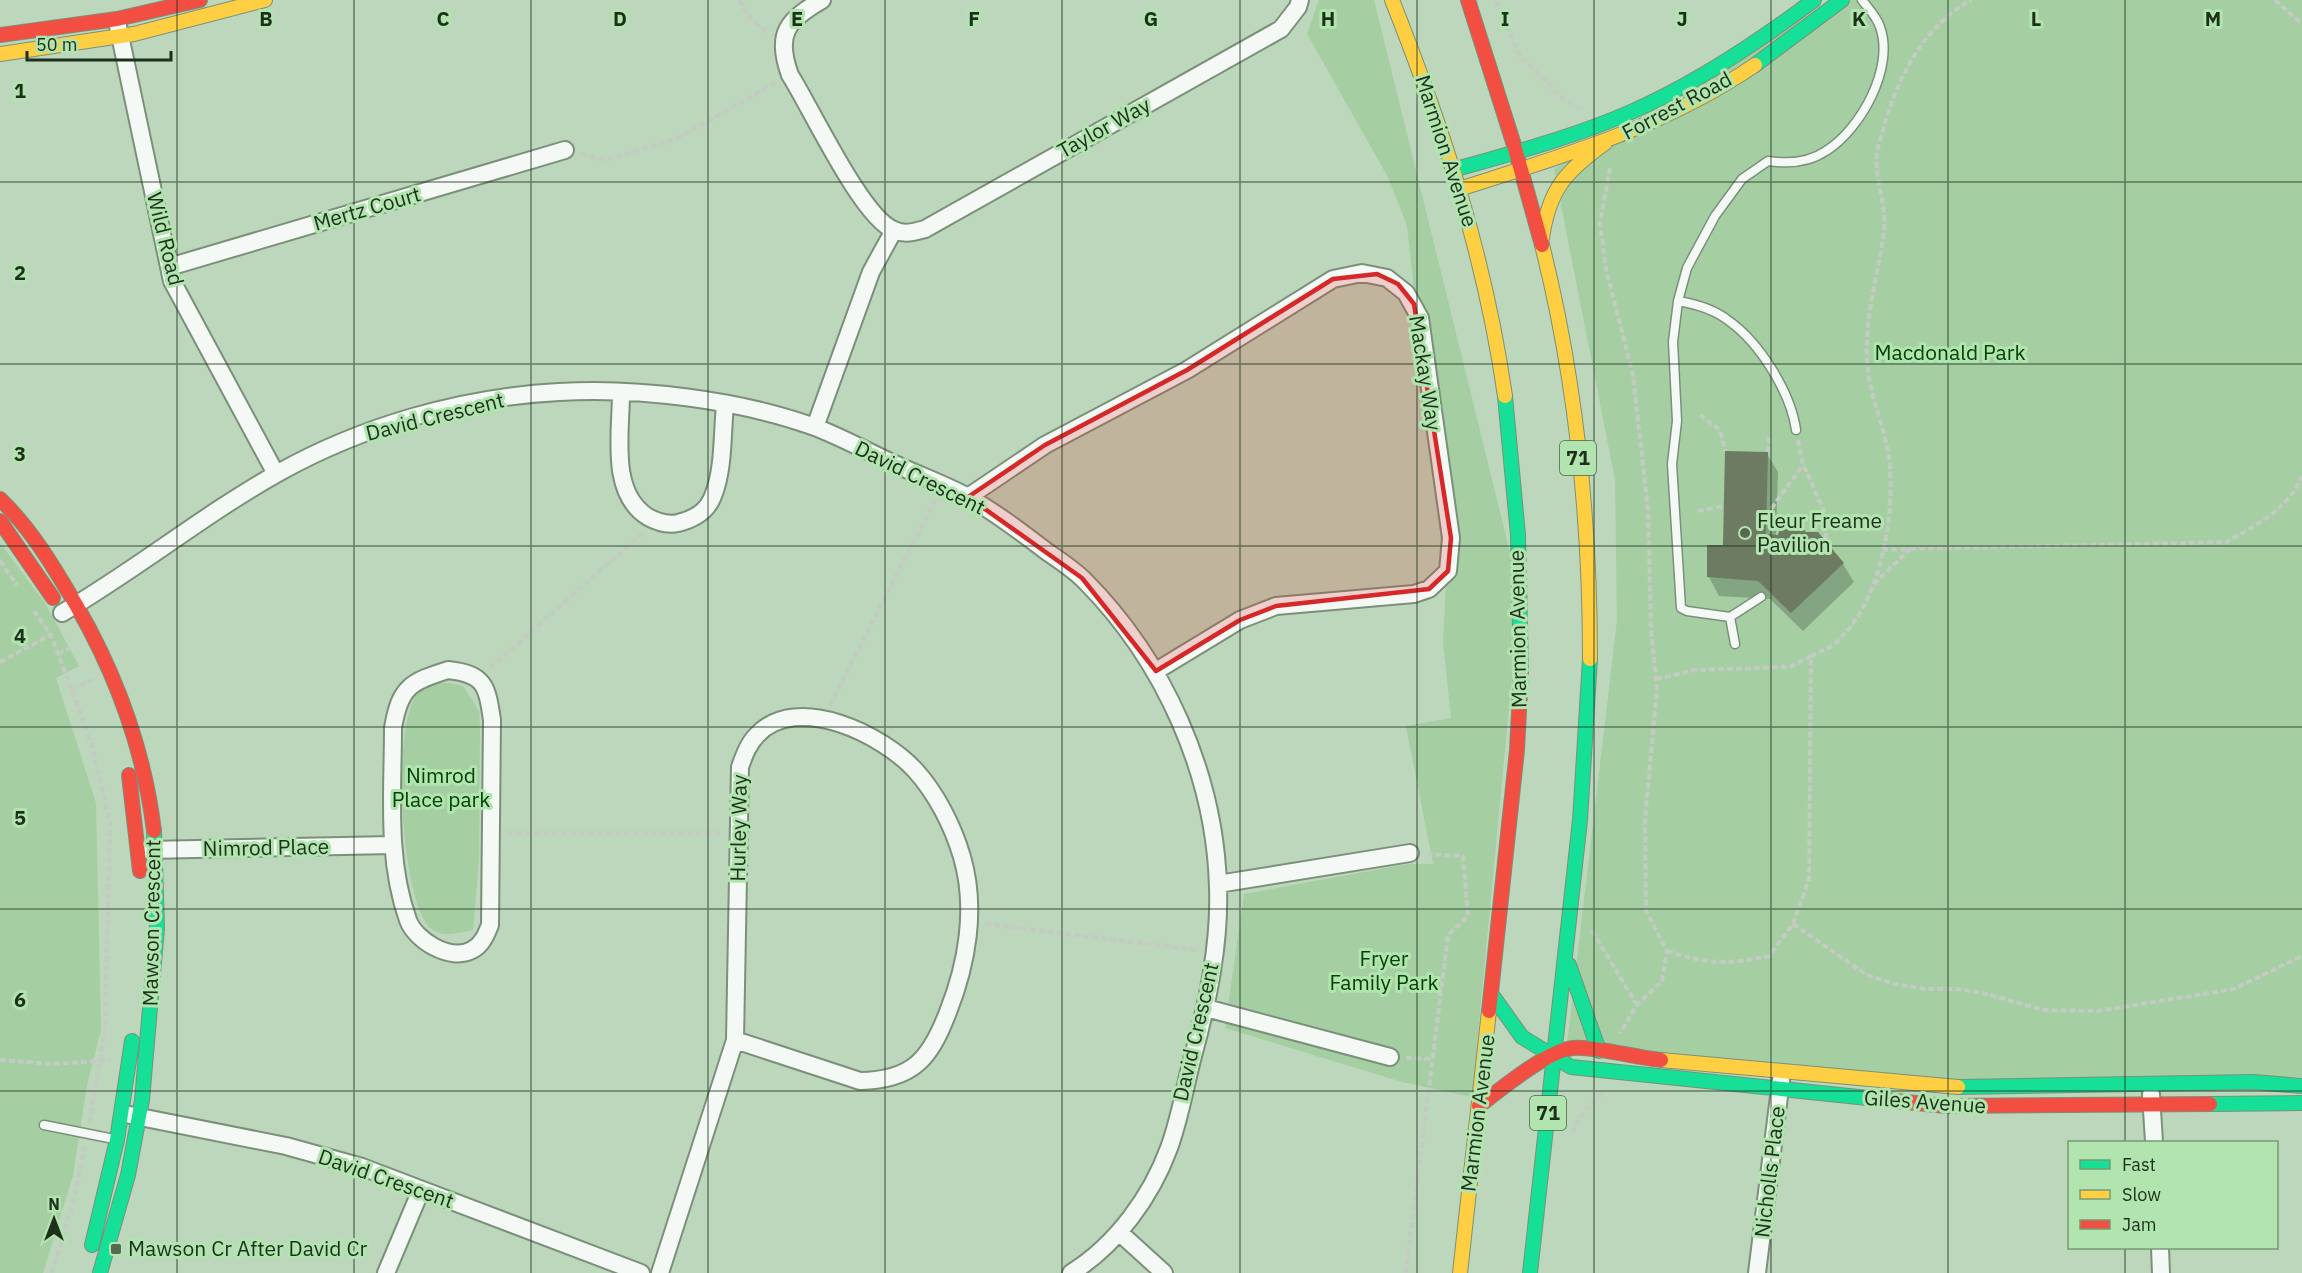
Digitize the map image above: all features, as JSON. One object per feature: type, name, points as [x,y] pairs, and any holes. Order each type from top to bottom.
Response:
[{"type":"main road","points":[[0,35],[117,20],[200,0]]},
{"type":"main road","points":[[0,54],[120,38],[220,14],[265,0]]},
{"type":"main road","name":"Marmion Avenue","points":[[1392,0],[1420,69],[1453,170],[1488,297],[1501,372],[1520,578],[1519,720],[1492,995],[1460,1273]]},
{"type":"main road","name":"71","points":[[1468,0],[1517,151],[1542,242],[1554,297],[1576,434],[1588,571],[1589,638],[1585,747],[1577,862],[1530,1273]]},
{"type":"main road","name":"Forrest Road","points":[[1453,170],[1596,126],[1672,92],[1776,29],[1814,0]]},
{"type":"main road","name":"Forrest Road","points":[[1459,189],[1605,143],[1649,125],[1691,103],[1774,50],[1842,0]]},
{"type":"main road","points":[[1542,242],[1549,203],[1559,180],[1577,163],[1605,143]]},
{"type":"main road","name":"Mawson Crescent","points":[[0,499],[15,512],[41,545],[69,613]]},
{"type":"main road","name":"Mawson Crescent","points":[[0,521],[15,538],[69,613],[122,697],[152,811],[148,850],[140,884]]},
{"type":"main road","name":"Mawson Crescent","points":[[100,1273],[118,1213],[140,1117],[156,937],[148,850],[126,762]]},
{"type":"main road","points":[[1566,954],[1576,991],[1599,1051]]},
{"type":"main road","name":"Giles Avenue","points":[[1492,995],[1522,1037],[1571,1067],[1946,1106],[2302,1103]]},
{"type":"main road","name":"Mawson Crescent","points":[[87,1262],[123,1113],[134,1023]]},
{"type":"main road","name":"Giles Avenue","points":[[1479,1106],[1510,1081],[1554,1055],[1573,1048],[1653,1059],[1970,1088],[2253,1082],[2302,1086]]},
{"type":"street","points":[[815,427],[871,272],[894,230],[869,210],[790,75],[782,44],[785,31],[793,19],[822,0]]},
{"type":"street","name":"Taylor Way","points":[[894,230],[910,234],[925,229],[1281,29],[1298,7],[1300,0]]},
{"type":"street","name":"Wild Road","points":[[117,20],[172,281],[276,474]]},
{"type":"street","name":"Mertz Court","points":[[169,267],[565,150]]},
{"type":"street","name":"Mackay Way","points":[[968,497],[1045,445],[1187,370],[1334,279],[1346,275],[1377,274],[1398,284],[1414,304],[1420,318],[1451,538],[1448,571],[1428,589],[1414,594],[1276,606],[1240,620],[1156,671]]},
{"type":"street","name":"David Crescent","points":[[69,613],[276,474],[346,439],[414,417],[474,403],[558,392],[669,395],[778,416],[815,427],[968,497],[1082,578],[1117,618],[1156,671],[1189,745],[1206,795],[1214,835],[1218,884],[1214,952],[1206,1008],[1168,1149],[1148,1190],[1119,1233],[1071,1273]]},
{"type":"street","points":[[621,393],[620,449],[628,496],[639,511],[656,522],[674,524],[690,520],[703,512],[712,498],[718,478],[725,405]]},
{"type":"street","points":[[448,669],[466,672],[479,678],[487,691],[492,720],[492,833],[490,925],[481,943],[470,951],[457,954],[423,940],[409,922],[393,844],[393,728],[396,710],[406,691],[417,679],[448,669]]},
{"type":"street","name":"Hurley Way","points":[[660,1273],[735,1040],[740,767],[757,734],[775,723],[796,718],[849,726],[873,737],[915,770],[951,827],[962,857],[968,886],[969,922],[964,959],[940,1032],[930,1052],[917,1066],[882,1081],[860,1081],[735,1040]]},
{"type":"street","name":"Nimrod Place","points":[[148,850],[393,844]]},
{"type":"street","points":[[1218,884],[1410,853]]},
{"type":"street","points":[[1206,1008],[1390,1057]]},
{"type":"street","name":"Nicholls Place","points":[[1757,1273],[1781,1070]]},
{"type":"street","points":[[2150,1084],[2154,1141]]},
{"type":"street","name":"David Crescent","points":[[123,1113],[286,1146],[362,1167],[641,1273]]},
{"type":"street","points":[[386,1273],[422,1190]]},
{"type":"street","points":[[1119,1233],[1164,1273]]},
{"type":"street","points":[[2160,1249],[2161,1273]]},
{"type":"lane","points":[[1761,597],[1730,617],[1687,612],[1681,608],[1672,464],[1677,421],[1673,342],[1678,301],[1687,268],[1715,216],[1742,178],[1768,161],[1788,164],[1825,152],[1842,139],[1859,119],[1874,92],[1883,44],[1880,27],[1862,0]]},
{"type":"lane","points":[[1678,301],[1700,305],[1730,321],[1746,338],[1762,357],[1789,400],[1796,430]]},
{"type":"lane","points":[[1730,617],[1735,644]]},
{"type":"lane","points":[[44,1125],[117,1140]]},
{"type":"path","points":[[739,0],[750,18],[782,44]]},
{"type":"path","points":[[1495,0],[1520,56],[1563,98],[1588,113],[1596,126]]},
{"type":"path","points":[[1656,679],[1695,670],[1790,667],[1835,643],[1867,603],[1890,525],[1889,458],[1867,369],[1869,316],[1885,227],[1882,195],[1877,177],[1877,152],[1894,95],[1917,49],[1954,10],[1971,0]]},
{"type":"path","points":[[2275,0],[2302,24]]},
{"type":"path","points":[[565,150],[606,160],[676,139],[790,75]]},
{"type":"path","points":[[1588,924],[1637,1005],[1662,981],[1667,951],[1646,911],[1645,820],[1656,679],[1643,448],[1633,375],[1606,269],[1600,223],[1611,160],[1605,143]]},
{"type":"path","points":[[1701,415],[1720,430],[1725,451]]},
{"type":"path","points":[[1796,430],[1803,464],[1828,520],[1825,540]]},
{"type":"path","points":[[1768,435],[1768,452]]},
{"type":"path","points":[[1766,516],[1803,464]]},
{"type":"path","points":[[1883,550],[2226,542],[2259,523],[2293,495],[2302,476]]},
{"type":"path","points":[[827,721],[831,699],[942,486]]},
{"type":"path","points":[[1698,511],[1724,506]]},
{"type":"path","points":[[479,678],[656,522]]},
{"type":"path","points":[[1872,586],[1910,549]]},
{"type":"path","points":[[0,561],[18,587]]},
{"type":"path","points":[[31,606],[51,635],[72,690],[92,746],[110,822],[105,1029],[73,1203],[52,1273]]},
{"type":"path","points":[[0,662],[51,635]]},
{"type":"path","points":[[58,654],[70,648]]},
{"type":"path","points":[[1667,951],[1699,961],[1732,963],[1768,956],[1793,924],[1809,879],[1811,656]]},
{"type":"path","points":[[72,690],[96,678]]},
{"type":"path","points":[[492,833],[739,833]]},
{"type":"path","points":[[1406,1273],[1448,935],[1468,916],[1462,856],[1410,853]]},
{"type":"path","points":[[969,922],[1214,952]]},
{"type":"path","points":[[1793,924],[1867,975],[1916,988],[1959,989],[1983,993],[2043,1010],[2098,1011],[2234,989],[2302,956]]},
{"type":"path","points":[[1619,1035],[1631,1036]]},
{"type":"path","points":[[1390,1057],[1432,1059]]},
{"type":"path","points":[[0,1059],[53,1064],[101,1058],[119,1061]]},
{"type":"path","points":[[1569,1137],[1584,1112],[1613,1083],[1614,1071]]},
{"type":"highlighted area","points":[[1377,274],[1398,284],[1414,304],[1451,538],[1448,571],[1429,589],[1276,606],[1240,620],[1156,671],[1082,578],[968,497],[1045,445],[1187,370],[1333,279]]},
{"type":"green space","name":"Fryer Family Park","points":[[1319,0],[1374,0],[1520,593],[1472,1097],[1402,1082],[1225,1028],[1244,894],[1407,864],[1433,864],[1406,726],[1451,718],[1443,642],[1446,582],[1407,226],[1389,179],[1307,34]]},
{"type":"green space","name":"Macdonald Park","points":[[1836,0],[2302,0],[2302,1077],[1940,1080],[1567,1044],[1617,620],[1615,480],[1554,169]]},
{"type":"green space","points":[[0,543],[45,603],[79,666],[56,678],[96,803],[101,1030],[87,1085],[73,1175],[43,1273],[0,1273]]},
{"type":"green space","name":"Nimrod Place park","points":[[450,683],[463,686],[479,711],[479,859],[473,930],[448,934],[433,930],[422,915],[413,887],[406,851],[402,772],[405,736],[411,707],[423,688],[434,684]]},
{"type":"building","name":"Fleur Freame Pavilion","points":[[1725,451],[1768,452],[1766,534],[1778,535],[1781,524],[1799,524],[1806,532],[1818,532],[1844,563],[1791,613],[1758,581],[1707,577],[1707,545],[1723,545]]},
{"type":"traffic: fast","points":[[1453,170],[1565,137],[1655,101],[1726,61],[1771,32],[1814,0]]},
{"type":"traffic: fast","points":[[1755,65],[1842,0]]},
{"type":"traffic: fast","points":[[1505,396],[1518,535],[1521,673]]},
{"type":"traffic: fast","points":[[1530,1273],[1580,820],[1590,659]]},
{"type":"traffic: fast","points":[[100,1273],[128,1175],[142,1100],[157,928],[154,831]]},
{"type":"traffic: fast","points":[[1569,965],[1599,1051]]},
{"type":"traffic: fast","points":[[1492,995],[1522,1037],[1571,1067],[1887,1100]]},
{"type":"traffic: fast","points":[[92,1245],[117,1140],[132,1041]]},
{"type":"traffic: fast","points":[[1958,1087],[2253,1082],[2302,1086]]},
{"type":"traffic: fast","points":[[2210,1104],[2302,1103]]},
{"type":"traffic: slow","points":[[0,54],[134,34],[265,0]]},
{"type":"traffic: slow","points":[[1392,0],[1429,98],[1474,244],[1497,344],[1505,396]]},
{"type":"traffic: slow","points":[[1459,189],[1574,152],[1649,123],[1720,87],[1755,65]]},
{"type":"traffic: slow","points":[[1542,238],[1549,206],[1562,183],[1570,172],[1605,143]]},
{"type":"traffic: slow","points":[[1542,245],[1564,347],[1579,451],[1587,555],[1590,659]]},
{"type":"traffic: slow","points":[[1460,1273],[1489,1011]]},
{"type":"traffic: slow","points":[[1661,1060],[1958,1087]]},
{"type":"traffic: jam","points":[[0,35],[117,19],[200,0]]},
{"type":"traffic: jam","points":[[1468,0],[1514,145],[1542,245]]},
{"type":"traffic: jam","points":[[0,499],[27,529],[49,561],[80,612],[110,672],[133,733],[142,765],[154,831]]},
{"type":"traffic: jam","points":[[0,521],[53,598]]},
{"type":"traffic: jam","points":[[1489,1011],[1517,750],[1521,673]]},
{"type":"traffic: jam","points":[[129,775],[140,871]]},
{"type":"traffic: jam","points":[[1479,1106],[1524,1072],[1563,1050],[1593,1049],[1661,1060]]},
{"type":"traffic: jam","points":[[1887,1100],[1946,1106],[2210,1104]]},
{"type":"place","name":"Fleur Freame Pavilion","points":[[1745,533]]},
{"type":"place","name":"Mawson Cr After David Cr","points":[[116,1249]]}]
